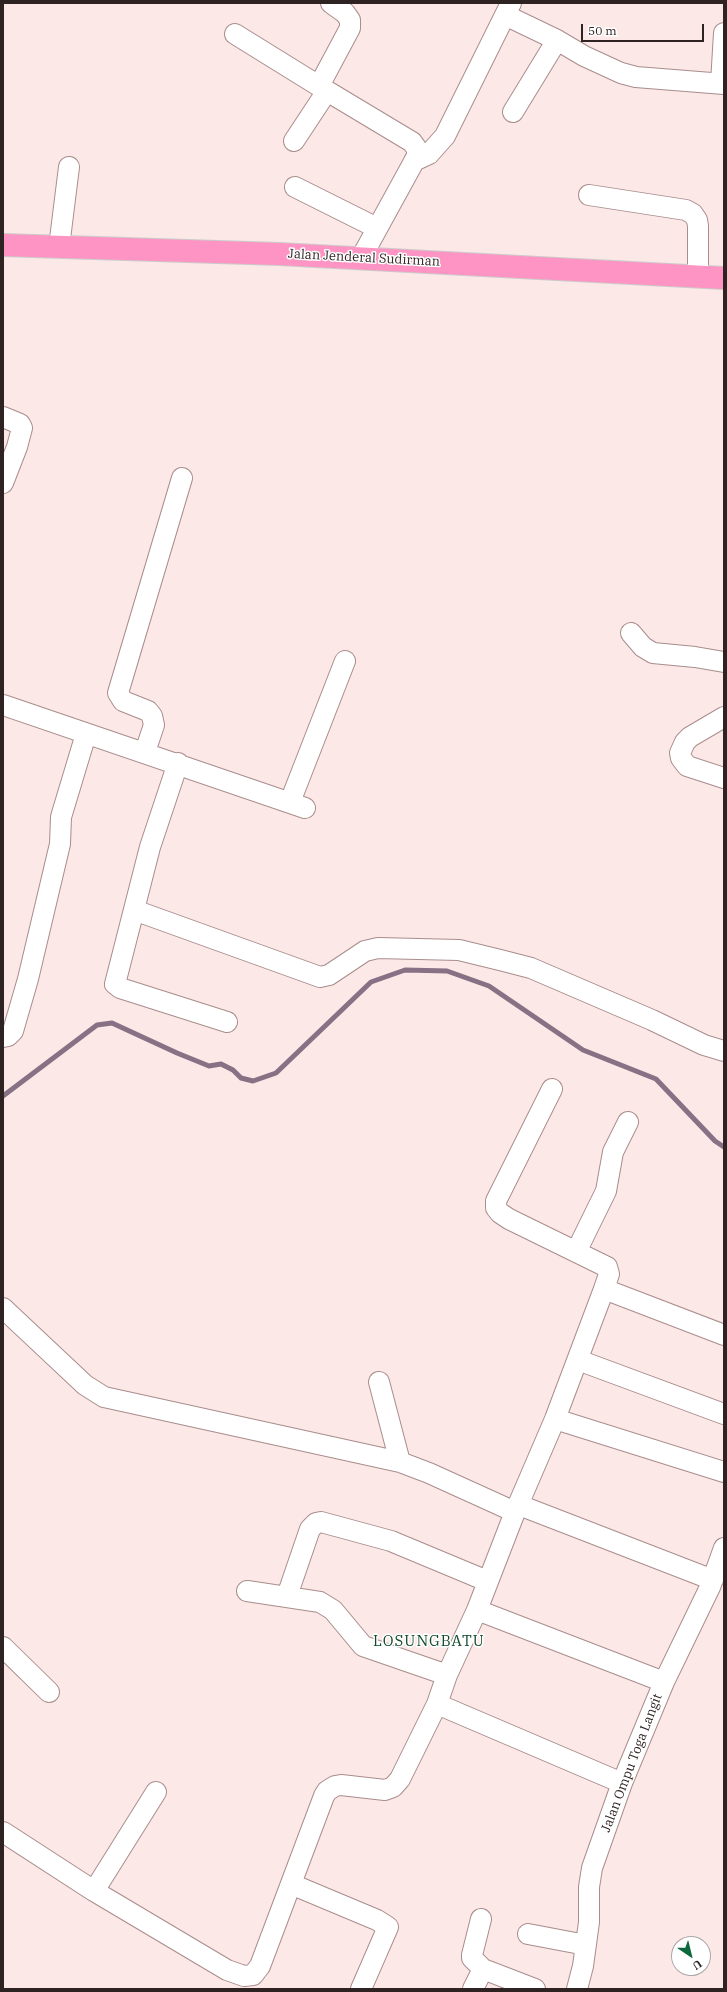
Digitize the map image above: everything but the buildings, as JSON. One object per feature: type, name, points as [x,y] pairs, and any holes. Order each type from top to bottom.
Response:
[{"type":"highway","name":"Jalan Jenderal Sudirman","points":[[3,245],[279,254],[724,278]]},
{"type":"street","points":[[294,141],[323,89],[350,28],[350,20],[345,13],[330,3]]},
{"type":"street","points":[[414,160],[430,154],[444,136],[508,9],[584,56],[621,73],[636,77],[722,84],[724,33]]},
{"type":"street","points":[[235,34],[412,142],[417,153],[414,160],[361,258]]},
{"type":"street","points":[[513,112],[557,40]]},
{"type":"street","points":[[59,247],[69,167]]},
{"type":"street","points":[[295,187],[377,228]]},
{"type":"street","points":[[589,195],[686,210],[693,214],[697,220],[698,226],[698,276]]},
{"type":"street","points":[[3,417],[20,424],[22,428],[17,447],[3,483]]},
{"type":"street","points":[[146,752],[154,725],[152,716],[148,712],[123,701],[118,694],[182,478]]},
{"type":"street","points":[[631,633],[643,647],[653,654],[695,657],[724,662]]},
{"type":"street","points":[[3,705],[86,734],[146,752],[298,805],[345,661]]},
{"type":"street","points":[[724,717],[690,737],[685,742],[680,753],[683,762],[687,766],[724,778]]},
{"type":"street","points":[[3,1037],[8,1036],[13,1031],[26,986],[60,844],[61,817],[86,734]]},
{"type":"street","points":[[178,763],[150,847],[115,980],[117,987],[227,1022]]},
{"type":"street","points":[[134,910],[320,977],[329,975],[365,951],[378,948],[458,950],[500,960],[531,968],[652,1020],[704,1045],[724,1051]]},
{"type":"street","points":[[3,1832],[94,1891],[227,1970],[249,1977],[257,1972],[260,1966],[327,1791],[335,1786],[377,1790],[394,1787],[400,1779],[437,1704],[447,1675],[477,1610],[487,1580],[555,1419],[609,1274],[607,1267],[509,1219],[497,1211],[495,1205],[552,1089]]},
{"type":"street","points":[[576,1252],[606,1191],[613,1152],[628,1122]]},
{"type":"street","points":[[604,1289],[724,1336]]},
{"type":"street","points":[[3,1308],[85,1386],[104,1397],[400,1462],[716,1587]]},
{"type":"street","points":[[578,1360],[724,1414]]},
{"type":"street","points":[[379,1382],[400,1462]]},
{"type":"street","points":[[555,1419],[724,1472]]},
{"type":"street","points":[[287,1596],[310,1530],[316,1523],[321,1522],[390,1541],[487,1580]]},
{"type":"street","name":"Jalan Ompu Toga Langit","points":[[577,1989],[589,1922],[589,1887],[592,1868],[622,1783],[664,1682],[716,1587],[724,1548]]},
{"type":"street","points":[[247,1591],[287,1596],[325,1604],[333,1610],[364,1646],[447,1675]]},
{"type":"street","points":[[477,1610],[664,1682]]},
{"type":"street","points":[[3,1647],[49,1692]]},
{"type":"street","points":[[437,1704],[622,1783]]},
{"type":"street","points":[[94,1891],[156,1792]]},
{"type":"street","points":[[291,1884],[377,1920],[388,1927],[361,1989]]},
{"type":"street","points":[[481,1919],[472,1958],[483,1969],[535,1989]]},
{"type":"street","points":[[528,1934],[586,1945]]},
{"type":"street","points":[[473,1989],[483,1969]]},
{"type":"waterway","points":[[3,1096],[97,1025],[112,1023],[209,1066],[221,1064],[233,1070],[241,1078],[253,1081],[276,1073],[371,982],[405,970],[447,971],[489,986],[583,1050],[656,1079],[715,1141],[724,1147]]},
{"type":"district","name":"LOSUNGBATU","points":[[429,1642]]}]
